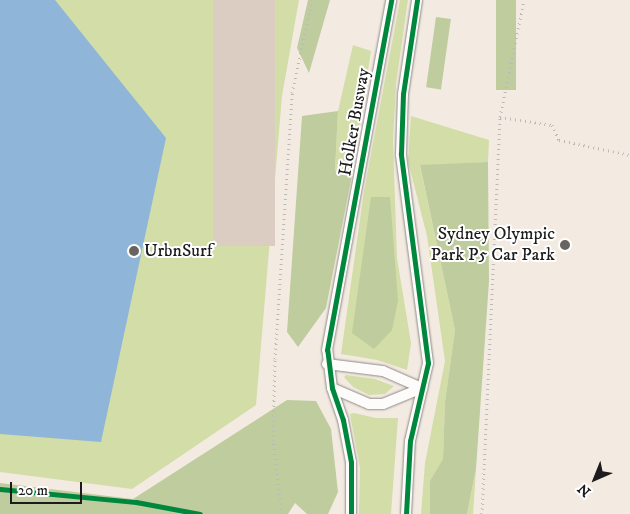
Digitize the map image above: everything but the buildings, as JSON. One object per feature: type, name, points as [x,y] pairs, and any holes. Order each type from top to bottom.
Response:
[{"type":"lane","name":"Holker Busway","points":[[351,514],[351,462],[327,364],[391,0]]},
{"type":"lane","points":[[406,514],[410,441],[428,356],[418,303],[400,154],[403,94],[417,0]]},
{"type":"lane","points":[[327,364],[383,371],[422,388]]},
{"type":"lane","points":[[332,388],[369,404],[383,404],[422,388]]},
{"type":"path","points":[[282,514],[274,441],[275,359],[292,93],[312,0]]},
{"type":"path","points":[[482,514],[500,117],[524,0]]},
{"type":"path","points":[[500,117],[552,125],[559,140],[630,155]]},
{"type":"green space","name":"UrbnSurf","points":[[0,0],[299,0],[282,96],[256,405],[132,489],[0,472]]},
{"type":"green space","points":[[308,0],[330,0],[309,73],[297,48]]},
{"type":"green space","points":[[400,0],[408,0],[396,84],[393,141],[397,258],[411,343],[407,370],[377,360],[341,354],[364,191]]},
{"type":"green space","points":[[496,0],[516,0],[516,90],[496,90]]},
{"type":"green space","points":[[436,17],[451,19],[441,89],[426,87]]},
{"type":"green space","points":[[353,45],[371,51],[352,175],[335,171],[338,111]]},
{"type":"green space","points":[[338,111],[335,171],[352,175],[326,308],[298,347],[287,332],[302,116]]},
{"type":"green space","points":[[411,116],[489,140],[488,162],[420,166],[455,330],[445,402],[443,460],[430,481],[430,514],[421,514],[425,463],[445,361],[427,236],[408,161]]},
{"type":"green space","points":[[488,162],[489,281],[476,469],[467,514],[430,514],[430,481],[443,459],[445,402],[455,330],[420,165]]},
{"type":"green space","points":[[371,197],[390,197],[398,301],[392,330],[374,349],[352,333]]},
{"type":"green space","points":[[346,375],[375,379],[394,386],[385,394],[369,395],[353,387],[344,377]]},
{"type":"green space","points":[[287,400],[316,401],[331,429],[338,492],[328,514],[307,514],[295,503],[288,514],[0,514],[0,483],[133,499]]},
{"type":"green space","points":[[354,413],[376,418],[398,418],[391,514],[359,514],[360,468],[350,414]]},
{"type":"green space","points":[[476,469],[473,514],[467,514]]},
{"type":"water","points":[[0,0],[55,0],[166,138],[101,442],[0,434]]},
{"type":"cycle path","points":[[351,514],[351,462],[343,420],[332,388],[327,350],[391,0]]},
{"type":"cycle path","points":[[406,514],[410,441],[428,363],[401,154],[403,94],[417,0]]},
{"type":"cycle path","points":[[0,489],[136,502],[200,514]]},
{"type":"place","name":"Sydney Olympic Park P5 Car Park","points":[[565,245]]},
{"type":"place","name":"UrbnSurf","points":[[134,251]]}]
